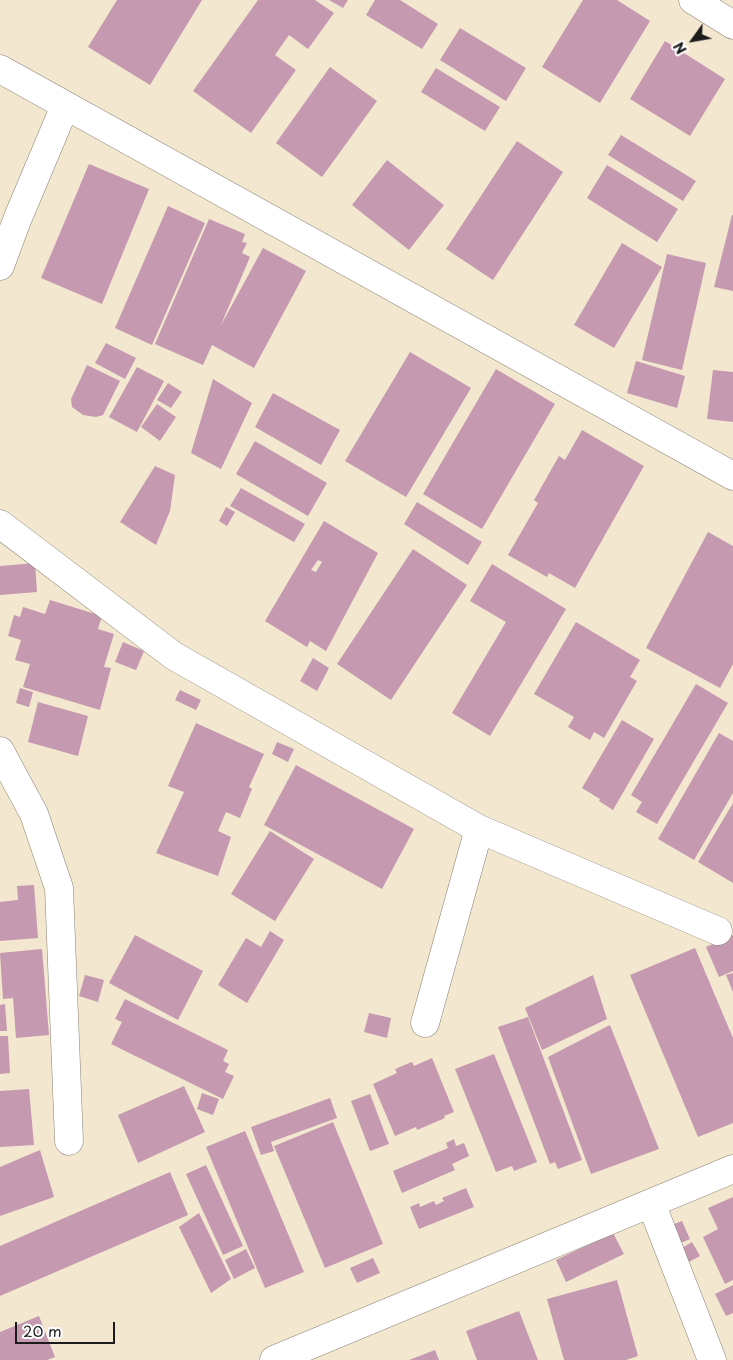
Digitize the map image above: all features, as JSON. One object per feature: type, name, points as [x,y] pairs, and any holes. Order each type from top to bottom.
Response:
[{"type":"street","points":[[693,0],[733,25]]},
{"type":"street","points":[[0,69],[733,476]]},
{"type":"street","points":[[0,266],[17,220],[65,106]]},
{"type":"street","points":[[0,524],[174,656],[479,829],[718,931]]},
{"type":"street","points":[[0,751],[34,814],[59,888],[69,1141]]},
{"type":"street","points":[[425,1023],[479,829]]},
{"type":"street","points":[[274,1360],[733,1169]]},
{"type":"street","points":[[651,1203],[712,1360]]},
{"type":"building","points":[[117,0],[202,0],[150,85],[88,47]]},
{"type":"building","points":[[258,0],[315,0],[334,13],[308,49],[289,35],[275,55],[296,70],[251,133],[193,91]]},
{"type":"building","points":[[329,0],[348,0],[343,8]]},
{"type":"building","points":[[375,0],[400,0],[438,24],[422,49],[366,15]]},
{"type":"building","points":[[583,0],[617,0],[650,21],[600,103],[542,67]]},
{"type":"building","points":[[460,28],[526,68],[506,101],[440,60]]},
{"type":"building","points":[[665,41],[725,79],[690,136],[630,99]]},
{"type":"building","points":[[330,67],[377,101],[322,177],[276,143]]},
{"type":"building","points":[[436,68],[500,107],[485,131],[421,92]]},
{"type":"building","points":[[621,135],[696,181],[683,201],[608,155]]},
{"type":"building","points":[[517,141],[563,172],[493,280],[446,249]]},
{"type":"building","points":[[387,160],[444,205],[409,250],[352,205]]},
{"type":"building","points":[[89,164],[149,189],[102,304],[41,278]]},
{"type":"building","points":[[607,165],[678,209],[657,242],[587,198]]},
{"type":"building","points":[[168,206],[205,223],[152,345],[115,328]]},
{"type":"building","points":[[733,215],[733,291],[714,287]]},
{"type":"building","points":[[209,219],[245,234],[242,242],[247,243],[242,253],[250,257],[220,327],[263,248],[306,271],[254,368],[212,345],[203,365],[155,344]]},
{"type":"building","points":[[622,243],[662,267],[614,348],[574,325]]},
{"type":"building","points":[[667,254],[706,263],[682,370],[642,360]]},
{"type":"building","points":[[106,343],[136,358],[125,379],[95,363]]},
{"type":"building","points":[[410,352],[471,388],[406,497],[345,461]]},
{"type":"building","points":[[636,361],[685,376],[677,408],[627,393]]},
{"type":"building","points":[[87,365],[120,381],[103,415],[96,417],[83,415],[72,407],[71,399]]},
{"type":"building","points":[[137,367],[164,381],[137,432],[109,417]]},
{"type":"building","points":[[496,369],[555,404],[482,529],[423,494]]},
{"type":"building","points":[[713,370],[733,372],[733,422],[707,419]]},
{"type":"building","points":[[213,379],[252,403],[221,469],[191,453]]},
{"type":"building","points":[[168,383],[182,392],[171,408],[157,400]]},
{"type":"building","points":[[273,393],[340,430],[321,465],[255,427]]},
{"type":"building","points":[[157,404],[176,417],[160,441],[141,427]]},
{"type":"building","points":[[582,430],[644,466],[575,588],[549,573],[547,577],[508,555],[538,503],[534,500],[559,456],[565,460]]},
{"type":"building","points":[[255,441],[327,483],[308,516],[236,474]]},
{"type":"building","points":[[155,466],[175,475],[170,511],[156,545],[120,522]]},
{"type":"building","points":[[241,488],[305,524],[294,542],[230,506]]},
{"type":"building","points":[[417,502],[482,542],[468,565],[404,524]]},
{"type":"building","points":[[226,507],[235,512],[227,526],[219,521]]},
{"type":"building","points":[[324,521],[378,553],[326,651],[310,641],[307,647],[265,621]],"holes":[[[318,560],[322,562],[316,572],[311,570]]]},
{"type":"building","points":[[708,532],[733,546],[733,664],[720,688],[646,648]]},
{"type":"building","points":[[413,549],[467,585],[391,700],[337,664]]},
{"type":"building","points":[[35,563],[37,592],[0,595],[0,566]]},
{"type":"building","points":[[492,564],[566,609],[490,736],[452,713],[506,622],[470,601]]},
{"type":"building","points":[[50,600],[102,616],[98,629],[114,634],[104,667],[111,668],[100,710],[23,687],[30,664],[15,660],[21,640],[8,636],[14,615],[20,617],[23,607],[45,614]]},
{"type":"building","points":[[576,622],[640,660],[630,677],[637,681],[604,738],[594,732],[590,740],[568,727],[574,717],[534,694]]},
{"type":"building","points":[[123,642],[144,651],[136,670],[115,662]]},
{"type":"building","points":[[313,658],[329,668],[317,691],[300,681]]},
{"type":"building","points":[[696,684],[728,703],[657,824],[636,812],[642,802],[631,795]]},
{"type":"building","points":[[20,688],[33,692],[29,707],[16,703]]},
{"type":"building","points":[[180,690],[201,700],[196,710],[175,700]]},
{"type":"building","points":[[38,702],[88,716],[78,756],[28,742]]},
{"type":"building","points":[[622,720],[654,739],[613,810],[582,788]]},
{"type":"building","points":[[196,723],[264,754],[249,787],[252,789],[240,818],[226,812],[218,831],[231,837],[218,876],[156,853],[184,792],[168,786]]},
{"type":"building","points":[[719,733],[733,741],[733,793],[694,860],[658,839]]},
{"type":"building","points":[[277,742],[294,749],[288,762],[272,754]]},
{"type":"building","points":[[296,765],[414,829],[382,889],[264,825]]},
{"type":"building","points":[[733,803],[733,883],[698,862]]},
{"type":"building","points":[[270,831],[314,859],[275,921],[231,894]]},
{"type":"building","points":[[34,885],[38,938],[0,941],[0,902],[18,900],[17,886]]},
{"type":"building","points":[[270,931],[284,940],[247,1003],[218,985],[246,938],[261,947]]},
{"type":"building","points":[[135,935],[203,971],[178,1020],[109,983]]},
{"type":"building","points":[[733,935],[733,971],[719,977],[706,947]]},
{"type":"building","points":[[695,948],[733,1038],[733,1123],[698,1137],[630,975]]},
{"type":"building","points":[[42,949],[49,1035],[16,1038],[13,998],[3,999],[0,953]]},
{"type":"building","points":[[733,973],[733,992],[726,975]]},
{"type":"building","points":[[85,975],[104,980],[98,1002],[79,996]]},
{"type":"building","points":[[593,975],[607,1019],[542,1050],[525,1008]]},
{"type":"building","points":[[125,999],[228,1050],[223,1061],[229,1064],[225,1072],[234,1076],[223,1099],[111,1044],[122,1022],[115,1019]]},
{"type":"building","points":[[5,1004],[7,1031],[0,1031],[0,1005]]},
{"type":"building","points":[[369,1013],[391,1018],[387,1038],[364,1032]]},
{"type":"building","points":[[528,1017],[582,1160],[558,1169],[555,1162],[550,1164],[498,1027]]},
{"type":"building","points":[[610,1025],[659,1149],[591,1174],[548,1057]]},
{"type":"building","points":[[0,1036],[8,1036],[10,1073],[0,1074]]},
{"type":"building","points":[[494,1054],[537,1162],[514,1171],[512,1166],[496,1172],[455,1069]]},
{"type":"building","points":[[432,1058],[454,1112],[417,1130],[416,1127],[395,1136],[373,1084],[397,1073],[395,1069],[412,1062],[414,1066]]},
{"type":"building","points":[[184,1086],[205,1132],[138,1163],[118,1115]]},
{"type":"building","points":[[29,1089],[34,1145],[0,1147],[0,1091]]},
{"type":"building","points":[[202,1093],[219,1099],[213,1115],[197,1109]]},
{"type":"building","points":[[370,1094],[389,1144],[370,1151],[351,1101]]},
{"type":"building","points":[[330,1098],[337,1118],[271,1142],[274,1151],[261,1155],[251,1127]]},
{"type":"building","points":[[333,1122],[383,1244],[325,1268],[274,1146]]},
{"type":"building","points":[[245,1131],[304,1272],[265,1288],[206,1147]]},
{"type":"building","points":[[454,1139],[456,1146],[464,1143],[469,1156],[452,1164],[455,1170],[402,1193],[393,1171],[448,1148],[446,1143]]},
{"type":"building","points":[[40,1150],[54,1197],[0,1216],[0,1167]]},
{"type":"building","points":[[206,1165],[243,1246],[223,1255],[186,1174]]},
{"type":"building","points":[[170,1172],[188,1215],[0,1296],[0,1246]]},
{"type":"building","points":[[466,1188],[474,1207],[419,1229],[410,1207],[419,1203],[420,1207],[434,1201],[436,1205],[444,1201],[442,1198]]},
{"type":"building","points":[[733,1197],[733,1280],[725,1284],[703,1237],[718,1229],[708,1208]]},
{"type":"building","points":[[199,1213],[231,1279],[211,1293],[179,1227]]},
{"type":"building","points":[[682,1221],[690,1239],[672,1247],[664,1228]]},
{"type":"building","points":[[613,1233],[624,1254],[566,1282],[556,1260]]},
{"type":"building","points":[[692,1242],[700,1256],[683,1265],[675,1252]]},
{"type":"building","points":[[246,1249],[255,1268],[234,1279],[225,1260]]},
{"type":"building","points":[[373,1258],[380,1273],[357,1283],[350,1268]]},
{"type":"building","points":[[617,1280],[638,1356],[626,1360],[564,1360],[547,1299]]},
{"type":"building","points":[[733,1285],[733,1313],[726,1316],[715,1294]]},
{"type":"building","points":[[519,1311],[538,1360],[477,1360],[466,1331]]},
{"type":"building","points":[[39,1316],[55,1357],[47,1360],[0,1360],[0,1332]]},
{"type":"building","points":[[435,1350],[439,1360],[409,1360]]}]
